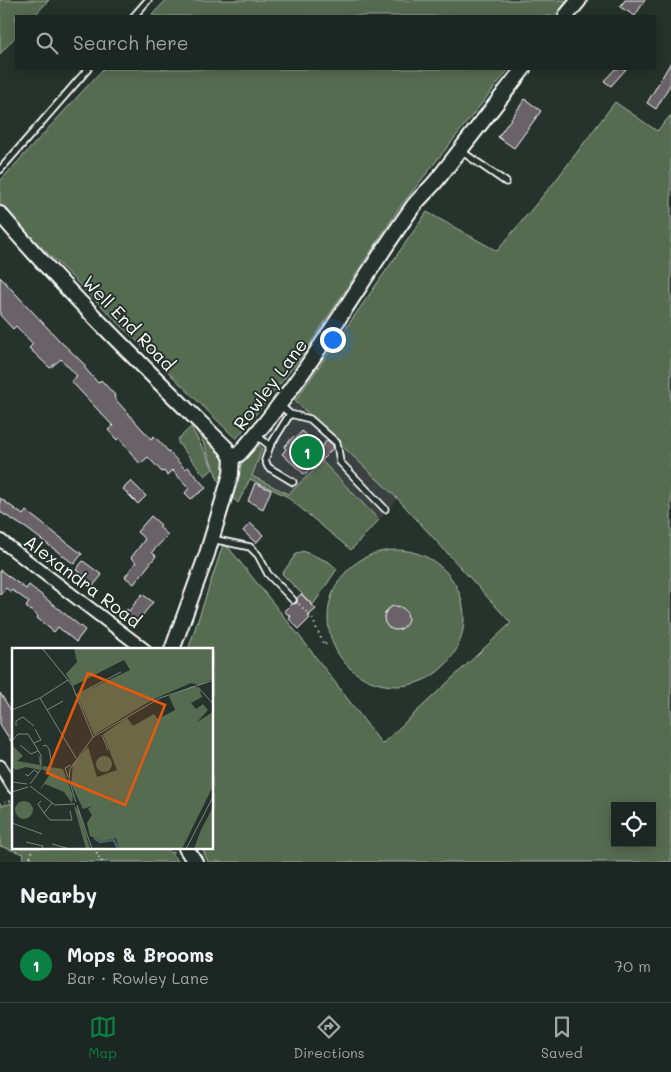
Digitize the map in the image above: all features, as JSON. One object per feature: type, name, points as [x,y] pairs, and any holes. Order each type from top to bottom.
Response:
[{"type":"street","points":[[567,15],[579,0]]},
{"type":"street","name":"Rowley Lane","points":[[232,458],[239,454],[256,435],[285,410],[359,286],[414,206],[522,70]]},
{"type":"street","name":"Well End Road","points":[[0,214],[26,244],[147,370],[226,448],[232,458]]},
{"type":"street","points":[[173,648],[212,539],[231,474],[232,458]]},
{"type":"street","name":"Alexandra Road","points":[[0,540],[142,648]]},
{"type":"street","points":[[2,772],[12,785]]},
{"type":"street","points":[[187,850],[195,862]]},
{"type":"lane","points":[[135,15],[148,0]]},
{"type":"lane","points":[[0,170],[87,70]]},
{"type":"lane","points":[[460,149],[506,182]]},
{"type":"lane","points":[[294,482],[268,467],[265,460],[285,410],[310,419],[337,443],[340,462],[385,508]]},
{"type":"lane","points":[[256,435],[270,446]]},
{"type":"lane","points":[[212,539],[250,547],[258,555],[268,574],[293,600]]},
{"type":"path","points":[[293,600],[312,618],[324,645],[328,643]]},
{"type":"path","points":[[95,850],[102,862]]},
{"type":"shaded area","points":[[295,401],[398,499],[351,550],[286,496],[251,480],[262,449],[260,445],[266,435]]},
{"type":"green space","points":[[0,0],[49,0],[35,15],[15,15],[15,37],[0,54]]},
{"type":"green space","points":[[166,0],[568,0],[555,15],[152,15]]},
{"type":"green space","points":[[102,70],[508,70],[400,207],[303,355],[236,439],[0,206],[0,181]]},
{"type":"green space","points":[[615,102],[657,131],[671,115],[671,862],[208,862],[203,850],[214,850],[214,648],[189,648],[224,542],[305,643],[382,744],[511,623],[398,499],[295,401],[427,212],[497,251],[556,180]]},
{"type":"green space","points":[[196,425],[224,455],[226,462],[223,482],[219,482],[203,442],[193,426]]},
{"type":"green space","points":[[191,427],[213,469],[205,476],[178,443],[178,439]]},
{"type":"green space","points":[[258,444],[262,449],[252,476],[288,494],[323,462],[379,520],[351,550],[286,496],[250,479],[238,503],[230,496],[244,459],[248,452]]},
{"type":"green space","points":[[396,550],[422,555],[444,570],[459,592],[464,618],[459,644],[444,666],[422,681],[396,686],[370,681],[348,666],[333,644],[328,618],[333,592],[348,570],[370,555]]},
{"type":"green space","points":[[303,551],[329,562],[337,569],[313,605],[282,574],[296,554]]},
{"type":"green space","points":[[12,803],[12,850],[0,846],[0,806]]},
{"type":"green space","points":[[12,850],[168,850],[179,862],[22,862],[24,854]]},
{"type":"building","points":[[625,0],[645,0],[636,15],[620,7]]},
{"type":"building","points":[[671,62],[671,83],[656,109],[647,103]]},
{"type":"building","points":[[614,70],[625,70],[611,86],[604,81]]},
{"type":"building","points":[[525,99],[541,111],[514,148],[498,137]]},
{"type":"building","points":[[0,277],[86,366],[84,367],[98,383],[101,380],[115,395],[116,400],[151,439],[154,436],[185,469],[188,467],[206,488],[191,499],[185,493],[189,488],[172,470],[167,475],[148,457],[140,464],[119,438],[117,440],[108,430],[113,426],[71,381],[77,376],[61,359],[50,368],[29,348],[33,344],[16,326],[13,329],[0,315]]},
{"type":"building","points":[[302,431],[321,448],[327,440],[333,445],[333,448],[321,462],[319,459],[305,475],[282,454],[286,449],[284,447],[294,436],[296,438]]},
{"type":"building","points":[[131,481],[146,496],[138,504],[123,489]]},
{"type":"building","points":[[255,483],[271,490],[263,509],[248,501]]},
{"type":"building","points":[[0,498],[23,515],[26,511],[82,554],[74,564],[26,528],[0,512]]},
{"type":"building","points":[[151,516],[168,535],[152,552],[156,556],[134,584],[125,577],[136,562],[131,558],[145,539],[137,532]]},
{"type":"building","points":[[250,523],[263,535],[256,543],[243,531]]},
{"type":"building","points":[[83,561],[102,575],[93,586],[85,580],[86,577],[76,570]]},
{"type":"building","points":[[0,570],[26,589],[29,585],[85,630],[76,642],[58,627],[54,632],[26,607],[29,602],[12,590],[11,592],[6,588],[0,595]]},
{"type":"building","points":[[142,594],[153,602],[134,626],[121,616],[127,609],[129,611]]},
{"type":"building","points":[[301,594],[316,609],[308,616],[310,618],[299,629],[289,619],[291,617],[284,611],[291,604],[297,603],[297,598]]},
{"type":"building","points":[[396,606],[405,609],[408,618],[405,627],[396,630],[387,627],[384,618],[387,609]]},
{"type":"building","points":[[0,693],[12,712],[12,743],[0,724]]},
{"type":"place","name":"Mops & Brooms","points":[[307,452]]}]
